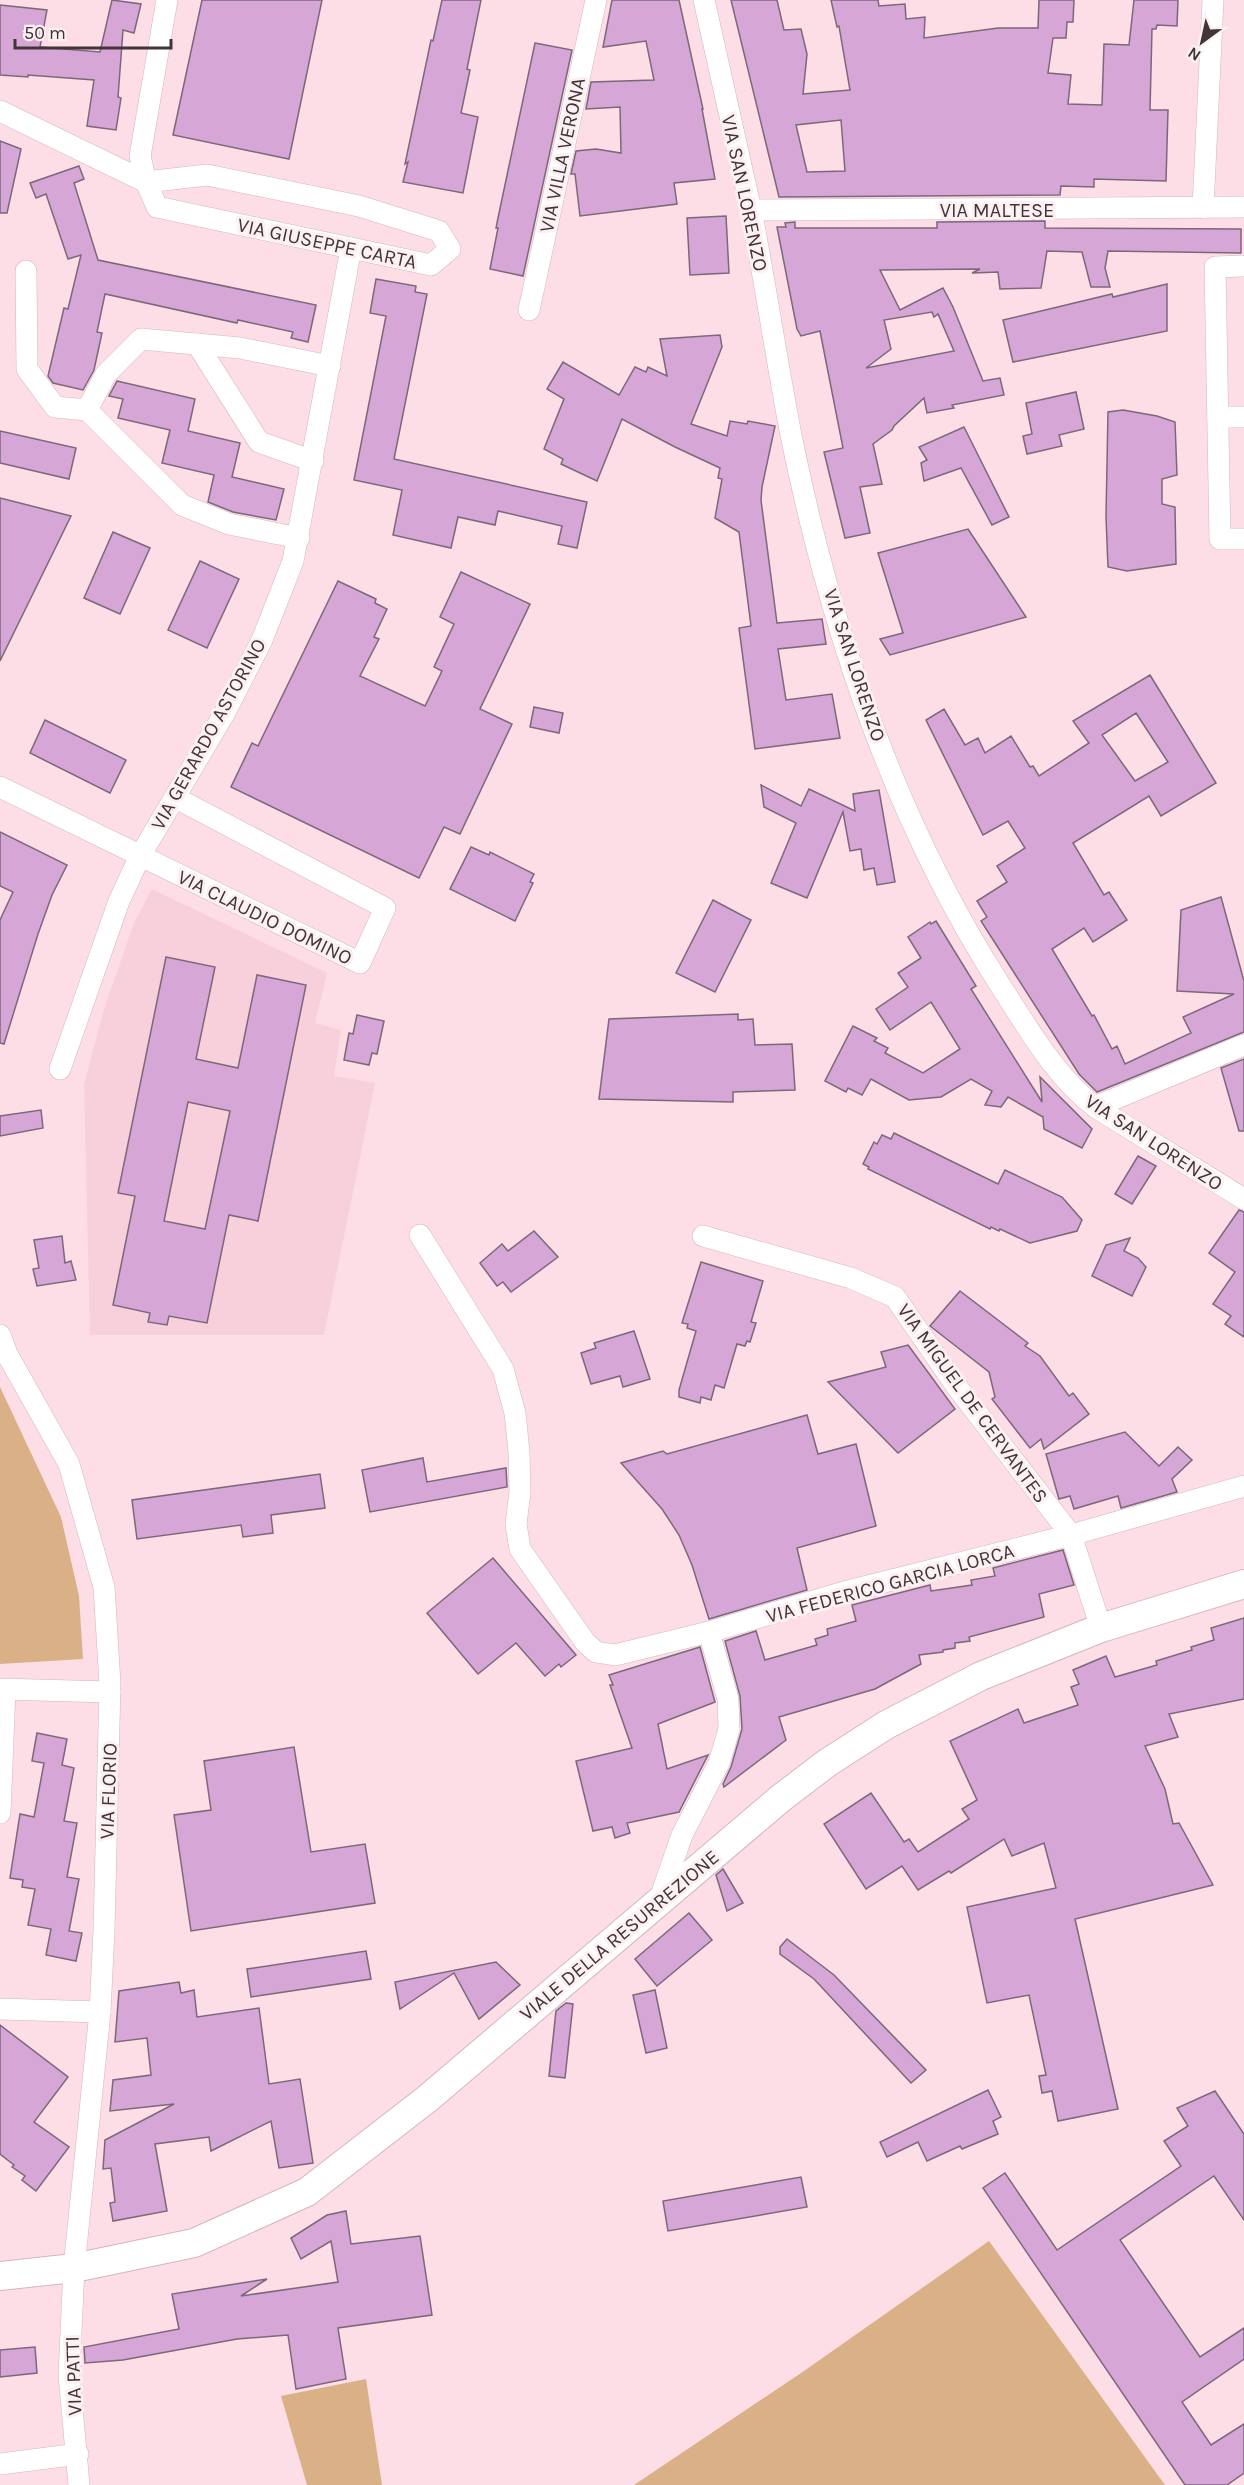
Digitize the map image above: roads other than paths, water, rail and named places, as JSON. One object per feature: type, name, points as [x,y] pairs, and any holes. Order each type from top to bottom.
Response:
[{"type":"street","points":[[146,182],[140,156],[167,0]]},
{"type":"street","name":"VIA VILLA VERONA","points":[[529,310],[596,0]]},
{"type":"street","name":"VIA SAN LORENZO","points":[[704,0],[751,210],[793,441],[819,551],[840,626],[882,747],[926,851],[963,924],[1050,1059],[1078,1093],[1095,1107],[1244,1199]]},
{"type":"street","points":[[1203,208],[1213,0]]},
{"type":"street","points":[[0,111],[146,182]]},
{"type":"street","name":"VIA GIUSEPPE CARTA","points":[[207,175],[359,206],[439,231],[450,249],[431,265],[157,207],[146,182],[207,175]]},
{"type":"street","name":"VIA MALTESE","points":[[751,210],[1244,207]]},
{"type":"street","name":"VIA GERARDO ASTORINO","points":[[60,1070],[119,901],[140,856],[224,714],[262,640],[293,561],[351,248]]},
{"type":"street","points":[[1244,266],[1215,267],[1220,539],[1244,539]]},
{"type":"street","points":[[26,271],[27,369],[55,407],[87,410],[182,505],[229,524],[299,538]]},
{"type":"street","points":[[87,410],[106,374],[141,339],[240,348],[330,366]]},
{"type":"street","points":[[197,344],[259,442],[313,461]]},
{"type":"street","points":[[1218,417],[1244,417]]},
{"type":"street","name":"VIA CLAUDIO DOMINO","points":[[0,787],[360,963],[385,908],[176,798]]},
{"type":"street","points":[[1095,1107],[1244,1045]]},
{"type":"street","name":"VIA FEDERICO GARCIA LORCA","points":[[420,1235],[503,1369],[515,1413],[519,1452],[520,1492],[516,1524],[520,1549],[585,1642],[596,1652],[615,1655],[709,1632],[844,1592],[1071,1535],[1244,1486]]},
{"type":"street","name":"VIA MIGUEL DE CERVANTES","points":[[703,1236],[851,1278],[895,1297],[957,1387],[1071,1535],[1101,1628]]},
{"type":"street","name":"VIA FLORIO","points":[[0,1335],[7,1354],[69,1464],[104,1587],[110,1688],[104,1930],[100,2012],[74,2268]]},
{"type":"street","name":"VIALE DELLA RESURREZIONE","points":[[0,2276],[74,2268],[194,2243],[307,2192],[427,2099],[781,1798],[827,1763],[886,1725],[981,1676],[1101,1628],[1244,1584]]},
{"type":"street","points":[[659,1901],[682,1835],[718,1763],[729,1729],[728,1699],[709,1632]]},
{"type":"street","points":[[0,1813],[2,1689],[110,1688]]},
{"type":"street","points":[[0,2009],[100,2012]]},
{"type":"street","name":"VIA PATTI","points":[[74,2268],[69,2375],[78,2454],[79,2485]]},
{"type":"street","points":[[0,2464],[78,2454]]}]
